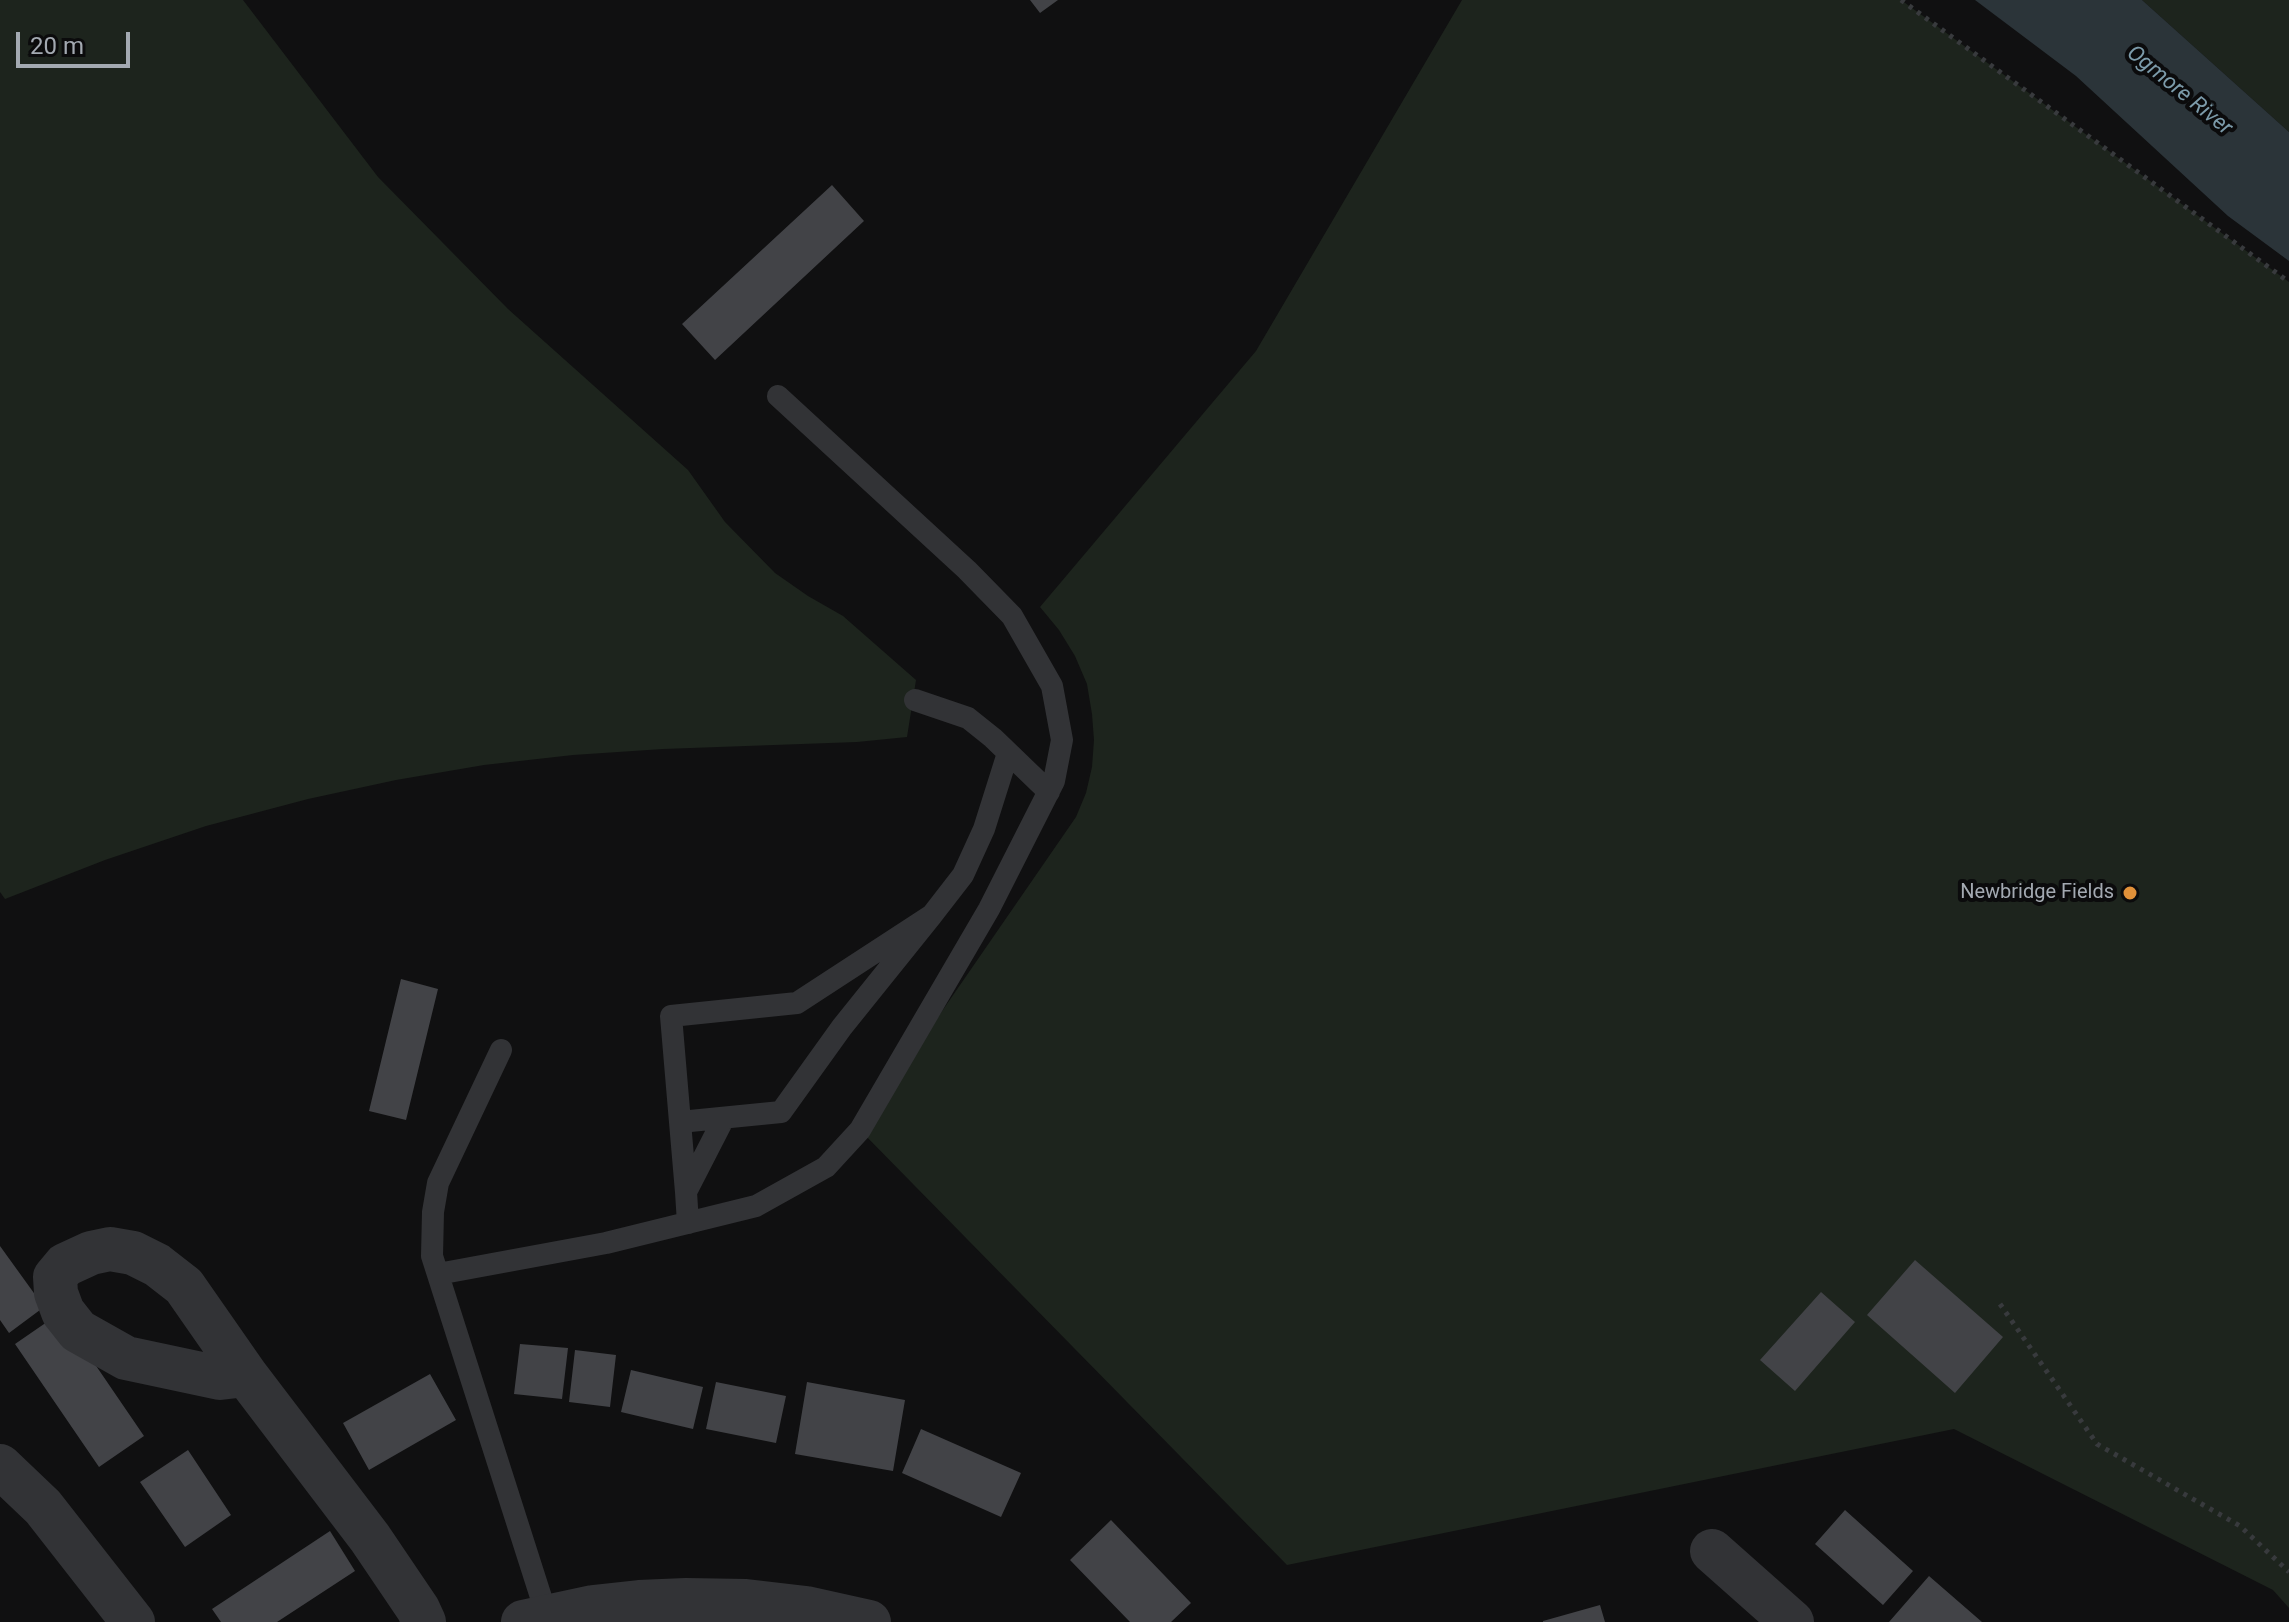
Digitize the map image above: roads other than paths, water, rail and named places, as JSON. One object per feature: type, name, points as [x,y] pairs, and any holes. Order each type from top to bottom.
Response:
[{"type":"street","points":[[246,1375],[370,1538],[424,1622]]},
{"type":"street","points":[[0,1466],[43,1507],[133,1622]]},
{"type":"street","points":[[1712,1551],[1792,1622]]},
{"type":"street","points":[[535,1619],[639,1602],[686,1600],[746,1601],[806,1608],[869,1622]]},
{"type":"lane","points":[[438,1274],[606,1243],[756,1206],[826,1167],[860,1130],[989,909],[1054,781],[1062,740],[1052,686],[1012,616],[967,570],[778,396]]},
{"type":"lane","points":[[915,700],[968,718],[1049,792]]},
{"type":"lane","points":[[680,1122],[781,1112],[842,1027],[963,875],[984,829],[1008,753]]},
{"type":"lane","points":[[688,1223],[671,1016],[797,1003],[932,915]]},
{"type":"lane","points":[[501,1050],[438,1183],[433,1212],[432,1256],[535,1619]]},
{"type":"lane","points":[[686,1192],[724,1118]]},
{"type":"water","name":"Ogmore River","points":[[1975,0],[2142,0],[2289,132],[2289,261],[2228,216],[2076,76]]},
{"type":"place","name":"Newbridge Fields","points":[[2130,893]]}]
